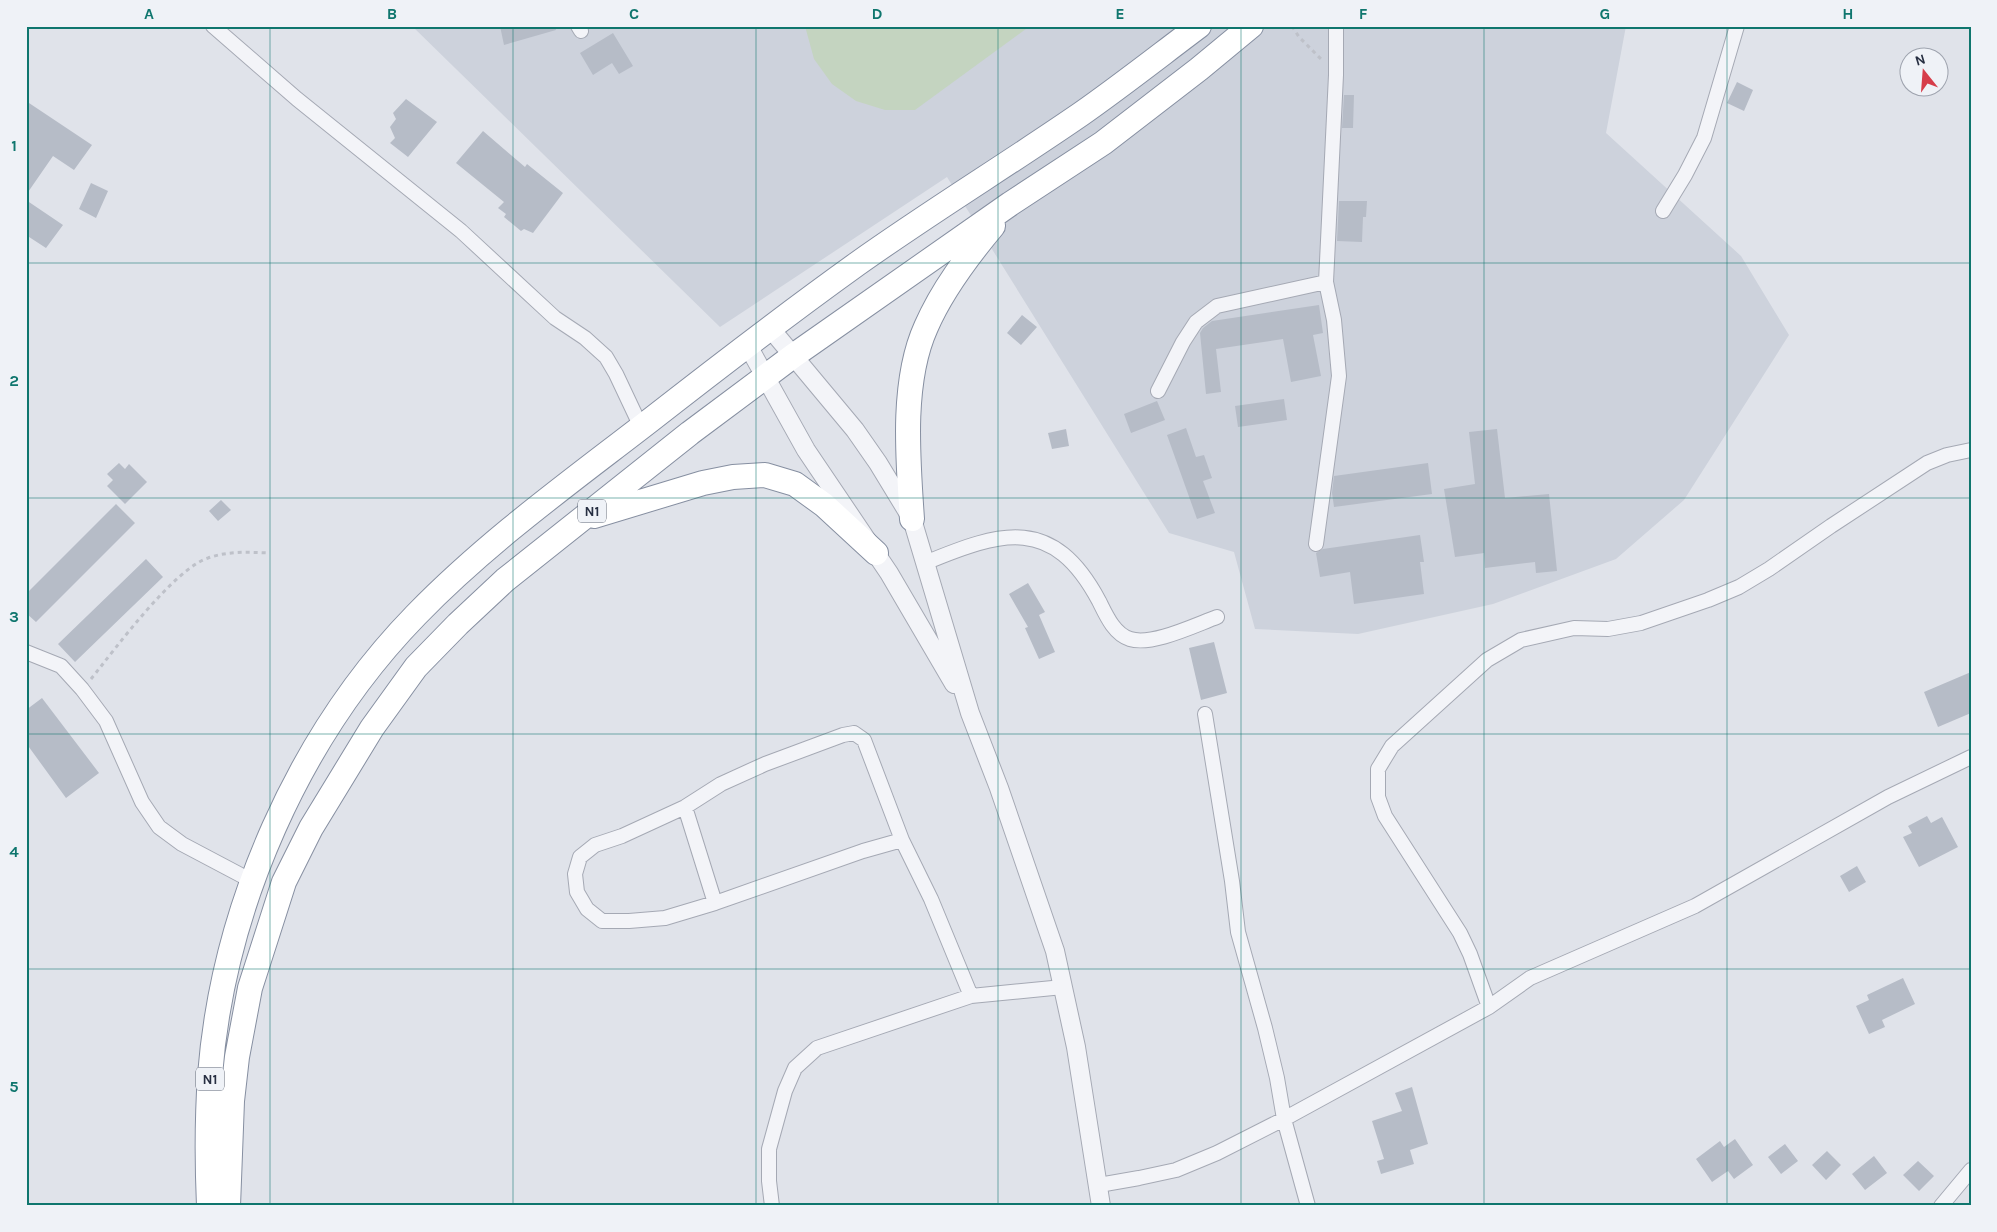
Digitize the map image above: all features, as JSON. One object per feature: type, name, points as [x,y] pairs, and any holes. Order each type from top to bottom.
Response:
[{"type":"highway","name":"N1","points":[[208,1206],[206,1151],[210,1071],[219,1008],[231,954],[252,881],[283,809],[312,751],[367,671],[416,615],[466,568],[548,498],[747,344],[860,262],[1083,113],[1199,26]]},
{"type":"highway","name":"N1","points":[[228,1206],[232,1101],[237,1057],[250,988],[284,882],[311,828],[372,728],[416,667],[505,580],[764,377],[1010,204],[1103,143],[1251,26]]},
{"type":"highway","points":[[912,519],[908,460],[909,408],[914,364],[925,328],[947,287],[970,253],[1010,204]]},
{"type":"highway","points":[[580,520],[703,483],[733,477],[766,475],[795,484],[824,505],[876,553]]},
{"type":"street","points":[[213,26],[297,98],[461,231],[555,318],[592,344],[606,357],[641,427]]},
{"type":"street","points":[[1316,544],[1339,376],[1334,320],[1326,282],[1336,75],[1336,26]]},
{"type":"street","points":[[1663,211],[1686,176],[1704,138],[1737,26]]},
{"type":"street","points":[[1158,391],[1183,342],[1196,322],[1217,306],[1326,282]]},
{"type":"street","points":[[770,328],[855,430],[878,463],[912,519],[970,713],[999,788],[1055,951],[1076,1047],[1101,1206]]},
{"type":"street","points":[[747,344],[806,450],[876,553],[970,713]]},
{"type":"street","points":[[1489,1007],[1470,954],[1460,933],[1385,816],[1378,797],[1378,769],[1392,746],[1487,660],[1522,640],[1574,628],[1608,629],[1641,623],[1708,600],[1739,587],[1927,463],[1947,455],[1971,450]]},
{"type":"street","points":[[925,564],[954,551],[984,541],[1009,537],[1033,538],[1054,547],[1077,567],[1089,582],[1116,630],[1128,638],[1144,641],[1217,617]]},
{"type":"street","points":[[27,653],[61,666],[82,689],[106,721],[142,802],[159,827],[182,844],[252,881]]},
{"type":"street","points":[[1204,714],[1232,881],[1238,932],[1265,1028],[1277,1078],[1284,1119],[1308,1206]]},
{"type":"street","points":[[902,840],[863,851],[715,903],[665,918],[602,921],[587,909],[577,892],[575,874],[580,857],[595,845],[622,836],[685,807],[721,784],[765,764],[843,735],[854,734],[864,740],[902,840],[931,899],[971,996]]},
{"type":"street","points":[[1099,1185],[1176,1170],[1217,1153],[1284,1119],[1489,1007],[1530,978],[1695,906],[1888,797],[1971,757]]},
{"type":"street","points":[[685,807],[715,903]]},
{"type":"street","points":[[772,1206],[769,1180],[769,1149],[785,1091],[795,1068],[817,1048],[971,996],[1063,987]]},
{"type":"street","points":[[1940,1206],[1971,1170]]},
{"type":"path","points":[[1292,26],[1299,37],[1336,75]]},
{"type":"path","points":[[82,689],[142,616],[182,574],[206,558],[222,554],[231,552],[269,553]]},
{"type":"shaded area","points":[[412,26],[1626,26],[1606,133],[1741,256],[1789,335],[1684,500],[1616,559],[1493,604],[1358,634],[1255,629],[1234,552],[1169,533],[947,177],[720,327]]},
{"type":"green space","points":[[805,26],[1030,26],[915,110],[885,110],[856,101],[832,84],[814,59]]},
{"type":"building","points":[[500,26],[555,26],[556,30],[504,45]]},
{"type":"building","points":[[613,33],[633,66],[619,74],[612,63],[593,75],[580,53]]},
{"type":"building","points":[[1737,82],[1753,90],[1744,111],[1727,103]]},
{"type":"building","points":[[1344,95],[1354,95],[1353,128],[1342,128]]},
{"type":"building","points":[[406,99],[437,122],[408,157],[390,143],[395,138],[390,127],[396,119],[393,113]]},
{"type":"building","points":[[26,101],[92,145],[74,170],[53,156],[26,195]]},
{"type":"building","points":[[483,131],[525,167],[527,164],[563,193],[533,233],[524,229],[521,231],[504,217],[506,214],[498,208],[504,202],[456,163]]},
{"type":"building","points":[[91,183],[108,191],[96,218],[79,209]]},
{"type":"building","points":[[26,200],[63,225],[46,248],[26,235]]},
{"type":"building","points":[[1339,201],[1367,201],[1366,217],[1363,217],[1362,242],[1337,241]]},
{"type":"building","points":[[1319,305],[1323,333],[1313,335],[1321,376],[1291,382],[1283,339],[1216,349],[1221,392],[1206,394],[1200,333],[1203,328],[1212,321]]},
{"type":"building","points":[[1022,315],[1037,327],[1021,345],[1007,333]]},
{"type":"building","points":[[1284,399],[1287,420],[1238,427],[1235,406]]},
{"type":"building","points":[[1157,401],[1165,420],[1131,433],[1124,414]]},
{"type":"building","points":[[1186,428],[1196,457],[1204,455],[1212,478],[1203,481],[1215,513],[1197,519],[1167,435]]},
{"type":"building","points":[[1066,429],[1069,446],[1052,449],[1048,433]]},
{"type":"building","points":[[1497,429],[1505,498],[1549,494],[1557,571],[1536,573],[1535,562],[1485,568],[1484,553],[1455,557],[1444,489],[1475,484],[1469,432]]},
{"type":"building","points":[[119,463],[125,469],[129,464],[147,482],[125,504],[107,486],[113,480],[107,474]]},
{"type":"building","points":[[1428,463],[1432,494],[1334,507],[1332,493],[1334,476]]},
{"type":"building","points":[[221,500],[231,510],[218,521],[209,511]]},
{"type":"building","points":[[116,504],[135,523],[36,622],[26,613],[26,594]]},
{"type":"building","points":[[1420,535],[1424,562],[1420,562],[1424,594],[1354,604],[1350,572],[1320,577],[1316,553],[1323,549]]},
{"type":"building","points":[[146,559],[163,577],[75,662],[58,644]]},
{"type":"building","points":[[1028,583],[1045,612],[1039,615],[1055,652],[1039,659],[1025,628],[1028,627],[1009,594]]},
{"type":"building","points":[[1214,642],[1227,693],[1201,700],[1189,648]]},
{"type":"building","points":[[1971,672],[1971,713],[1938,727],[1924,692]]},
{"type":"building","points":[[42,698],[99,773],[66,798],[26,743],[26,710]]},
{"type":"building","points":[[1927,816],[1931,823],[1942,817],[1958,847],[1919,867],[1903,837],[1912,833],[1908,826]]},
{"type":"building","points":[[1857,866],[1866,882],[1849,892],[1840,876]]},
{"type":"building","points":[[1903,978],[1915,1004],[1882,1020],[1885,1027],[1869,1034],[1856,1006],[1869,1000],[1867,995]]},
{"type":"building","points":[[1412,1087],[1428,1144],[1410,1150],[1414,1164],[1381,1174],[1377,1161],[1384,1159],[1372,1121],[1402,1111],[1395,1093]]},
{"type":"building","points":[[1735,1139],[1753,1165],[1734,1179],[1728,1171],[1712,1182],[1696,1159],[1720,1141],[1724,1147]]},
{"type":"building","points":[[1785,1144],[1798,1161],[1781,1174],[1768,1157]]},
{"type":"building","points":[[1827,1151],[1841,1165],[1826,1180],[1812,1165]]},
{"type":"building","points":[[1874,1156],[1887,1173],[1865,1190],[1852,1174]]},
{"type":"building","points":[[1918,1161],[1934,1176],[1919,1191],[1903,1175]]}]
